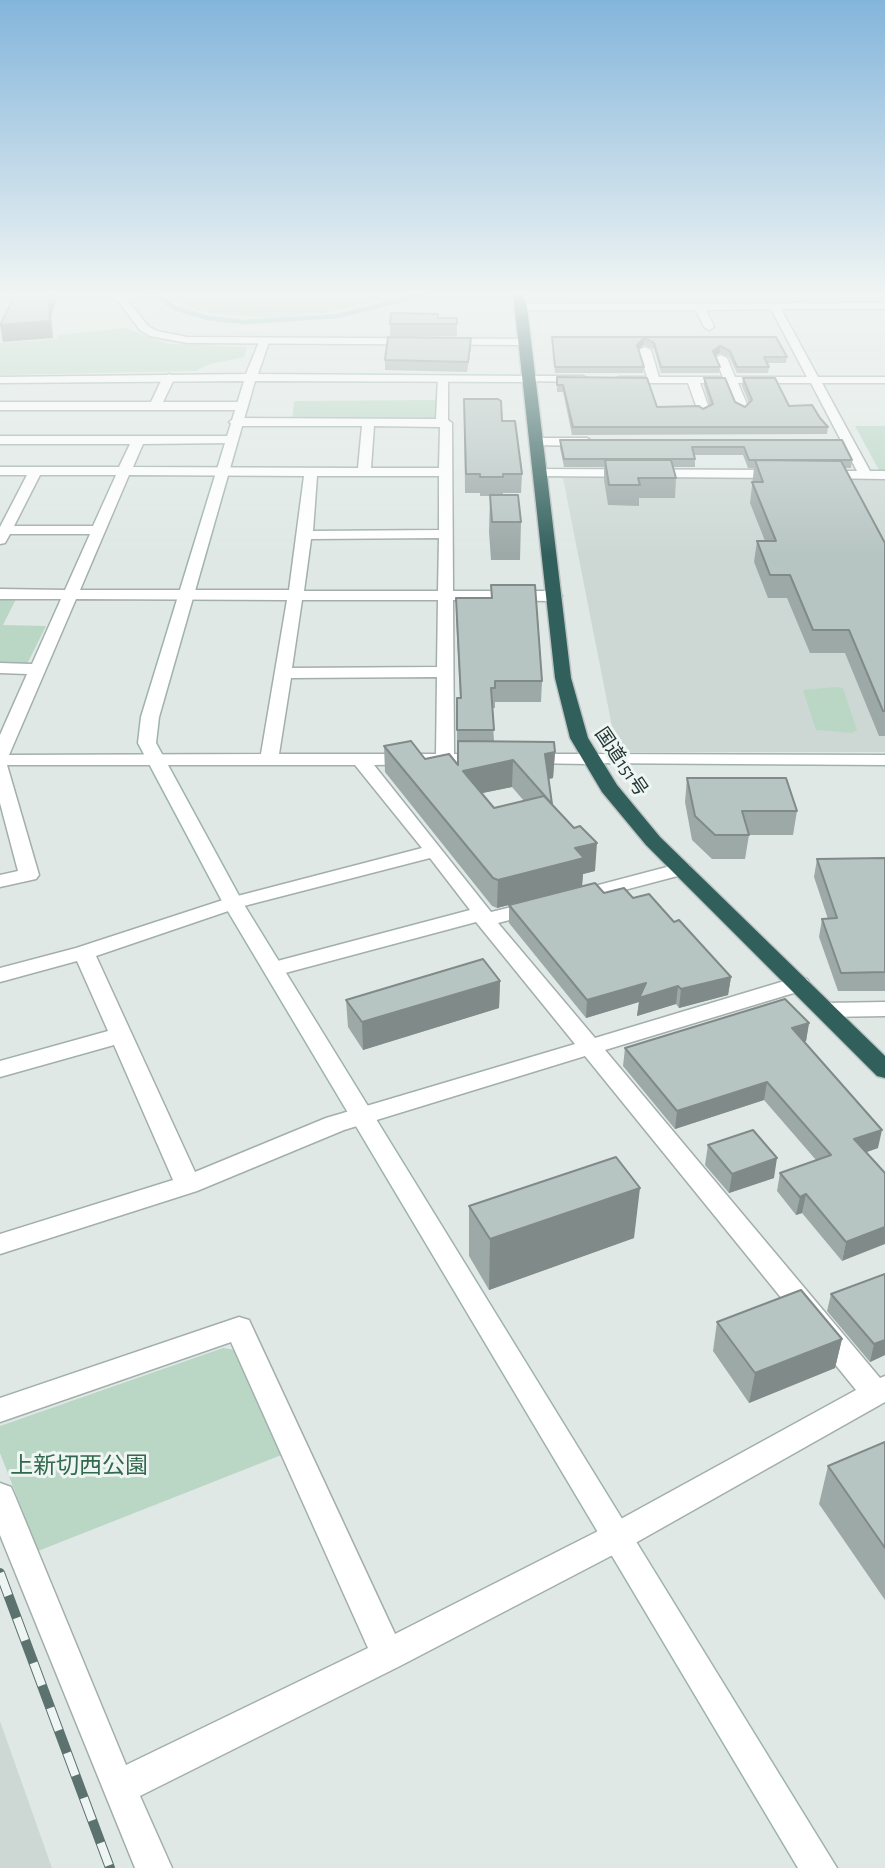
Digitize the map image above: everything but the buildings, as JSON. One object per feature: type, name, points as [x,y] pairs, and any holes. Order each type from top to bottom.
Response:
[{"type":"highway","name":"国道151号","points":[[529,380],[569,710],[590,759],[609,788],[653,841],[885,1070]]},
{"type":"street","points":[[155,406],[167,380]]},
{"type":"street","points":[[248,380],[150,718],[146,743],[233,903],[819,1868]]},
{"type":"street","points":[[442,380],[442,419]]},
{"type":"street","points":[[690,380],[704,411]]},
{"type":"street","points":[[730,380],[743,409]]},
{"type":"street","points":[[816,380],[841,441],[866,475]]},
{"type":"street","points":[[0,406],[155,406],[235,423]]},
{"type":"street","points":[[0,440],[138,440],[235,423],[446,423],[445,760]]},
{"type":"street","points":[[363,472],[368,424]]},
{"type":"street","points":[[0,755],[138,440]]},
{"type":"street","points":[[537,442],[604,442]]},
{"type":"street","points":[[541,473],[783,469],[885,475]]},
{"type":"street","points":[[0,471],[312,474],[447,472]]},
{"type":"street","points":[[3,535],[36,471]]},
{"type":"street","points":[[269,761],[305,535],[312,474]]},
{"type":"street","points":[[3,535],[97,530]]},
{"type":"street","points":[[305,535],[446,534]]},
{"type":"street","points":[[0,594],[554,596]]},
{"type":"street","points":[[0,668],[36,669]]},
{"type":"street","points":[[283,674],[444,672]]},
{"type":"street","points":[[0,760],[885,760]]},
{"type":"street","points":[[118,1787],[388,1655],[619,1536],[880,1390],[482,917],[477,904],[361,760]]},
{"type":"street","points":[[0,768],[29,875],[0,881]]},
{"type":"street","points":[[0,975],[84,953],[233,903],[434,851]]},
{"type":"street","points":[[274,970],[682,870]]},
{"type":"street","points":[[84,953],[188,1185]]},
{"type":"street","points":[[0,1244],[188,1185],[364,1115],[588,1045],[799,984]]},
{"type":"street","points":[[825,1010],[885,1009]]},
{"type":"street","points":[[0,1069],[121,1035]]},
{"type":"street","points":[[0,1410],[239,1328],[388,1655]]},
{"type":"street","points":[[0,1496],[118,1787],[154,1868]]},
{"type":"shaded area","points":[[563,478],[885,478],[885,752],[617,752]]},
{"type":"shaded area","points":[[0,1721],[52,1868],[0,1868]]},
{"type":"green space","points":[[437,400],[436,422],[292,423],[294,401]]},
{"type":"green space","points":[[855,426],[885,426],[885,472],[880,472]]},
{"type":"green space","points":[[0,599],[16,599],[3,625],[46,626],[27,664],[0,664]]},
{"type":"green space","points":[[843,688],[857,730],[852,733],[816,730],[803,690]]},
{"type":"green space","name":"上新切西公園","points":[[223,1348],[236,1350],[284,1454],[38,1551],[0,1453],[0,1426]]},
{"type":"railway","points":[[0,1573],[110,1868]]}]
